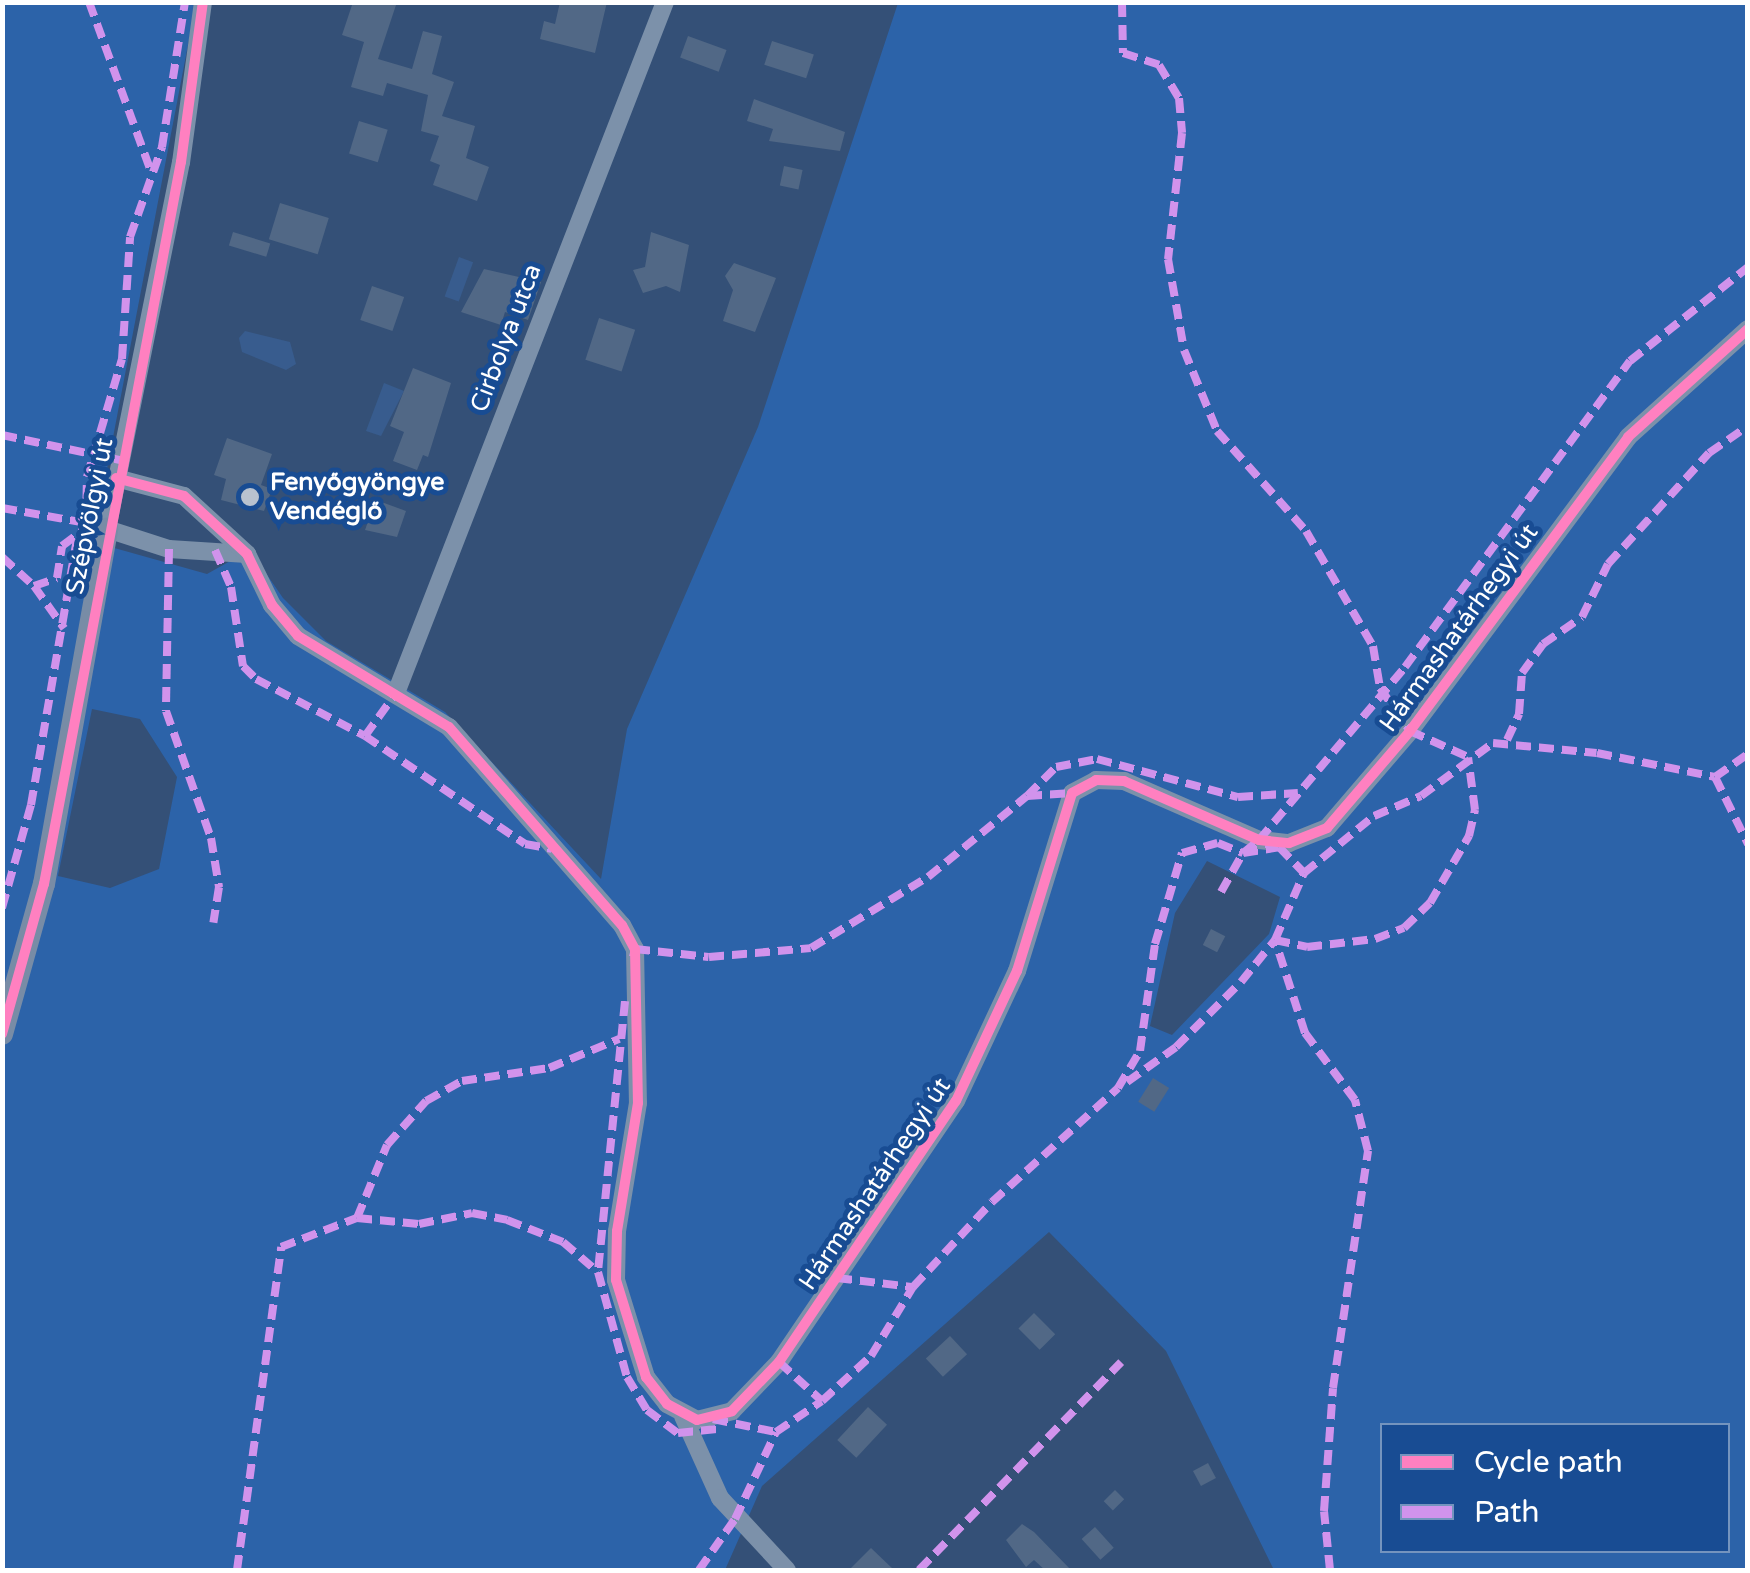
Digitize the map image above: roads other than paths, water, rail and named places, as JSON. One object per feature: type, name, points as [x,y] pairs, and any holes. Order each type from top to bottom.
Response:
[{"type":"street","name":"Szépvölgyi út","points":[[2,1034],[44,884],[106,529],[178,177],[204,2]]},
{"type":"street","name":"Cirbolya utca","points":[[396,693],[665,2]]},
{"type":"street","name":"Hármashatárhegyi út","points":[[683,1416],[713,1418],[750,1398],[923,1156],[990,1040],[1072,792],[1096,780],[1124,781],[1259,840],[1289,843],[1327,828],[1410,731],[1628,437],[1748,328]]},
{"type":"street","points":[[116,478],[184,496],[247,554],[272,605],[298,636],[449,728],[516,810],[612,909],[634,950],[638,1102],[616,1231],[616,1280],[646,1376],[683,1416],[720,1498],[787,1570]]},
{"type":"street","points":[[106,529],[170,549],[247,554]]},
{"type":"place","name":"Fenyőgyöngye Vendéglő","points":[[250,497]]}]
